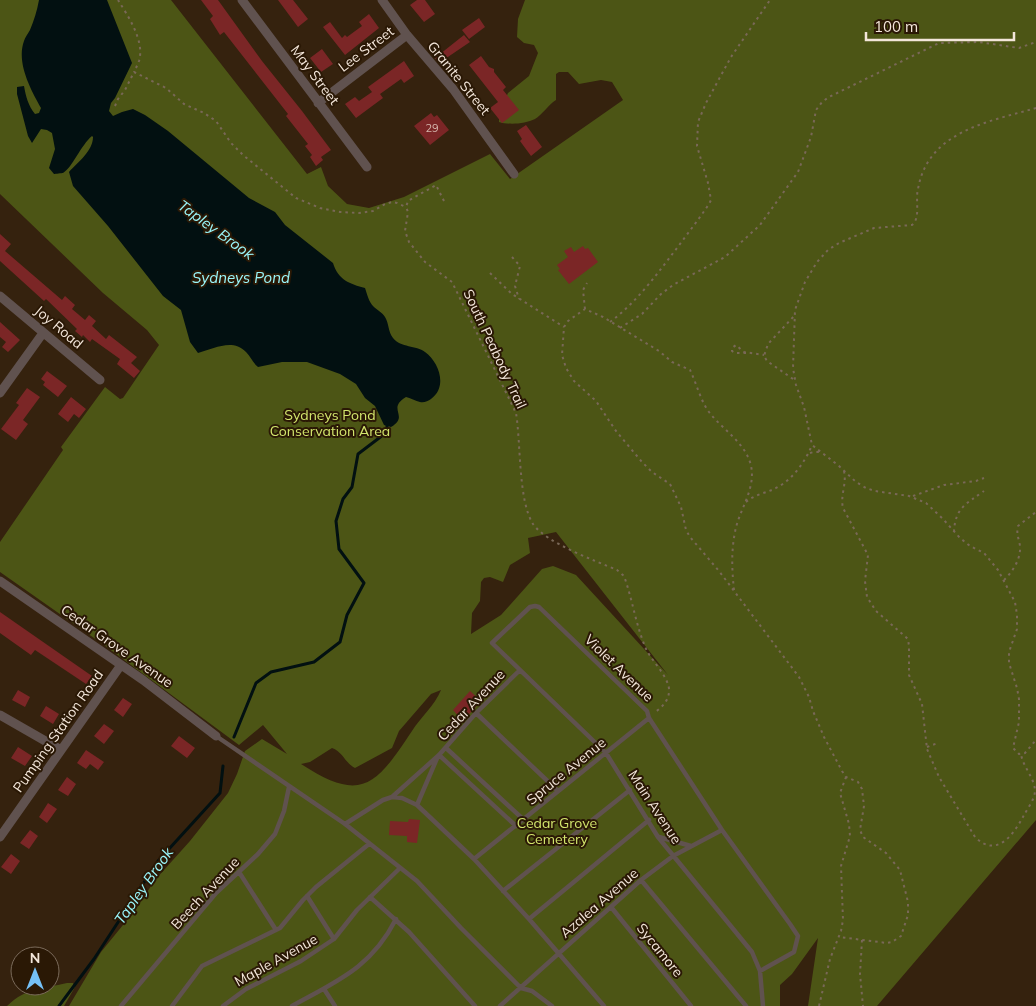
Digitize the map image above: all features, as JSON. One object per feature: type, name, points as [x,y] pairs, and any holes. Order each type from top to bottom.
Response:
[{"type":"street","name":"May Street","points":[[242,0],[367,166]]},
{"type":"street","name":"Granite Street","points":[[382,0],[407,35],[453,89],[514,174]]},
{"type":"street","name":"Lee Street","points":[[318,103],[407,35]]},
{"type":"street","name":"Joy Road","points":[[0,296],[100,380]]},
{"type":"street","points":[[0,393],[43,333]]},
{"type":"street","name":"Cedar Grove Avenue","points":[[0,580],[122,665],[216,736]]},
{"type":"street","name":"Pumping Station Road","points":[[1,834],[122,665]]},
{"type":"street","points":[[0,715],[61,750]]},
{"type":"lane","name":"Violet Avenue","points":[[492,643],[530,607],[538,606],[648,712],[649,718],[722,830],[798,936],[794,952],[760,971]]},
{"type":"lane","name":"Main Avenue","points":[[492,643],[606,753],[658,837],[752,952],[760,971],[763,1006]]},
{"type":"lane","name":"Cedar Avenue","points":[[344,824],[392,796],[439,755],[476,713],[520,670]]},
{"type":"lane","points":[[476,713],[558,791]]},
{"type":"lane","name":"Spruce Avenue","points":[[474,859],[649,718]]},
{"type":"lane","points":[[216,736],[344,824],[400,868],[430,893],[460,928],[521,988],[532,990],[552,1006]]},
{"type":"lane","points":[[446,748],[524,820]]},
{"type":"lane","name":"Cedar Avenue","points":[[417,805],[439,755]]},
{"type":"lane","points":[[439,755],[516,826]]},
{"type":"lane","name":"Beech Avenue","points":[[120,1006],[216,894],[258,854],[274,834],[284,811],[289,787]]},
{"type":"lane","points":[[503,891],[630,790]]},
{"type":"lane","points":[[392,796],[402,798],[417,805],[474,859],[604,1006]]},
{"type":"lane","points":[[529,919],[649,820]]},
{"type":"lane","name":"Azalea Avenue","points":[[500,1006],[641,880],[674,856],[722,830]]},
{"type":"lane","points":[[658,837],[691,846]]},
{"type":"lane","points":[[172,1006],[202,966],[276,930],[307,896],[369,844]]},
{"type":"lane","name":"Maple Avenue","points":[[223,1006],[246,989],[301,961],[334,940],[357,910],[400,868]]},
{"type":"lane","points":[[239,872],[276,930]]},
{"type":"lane","points":[[641,880],[746,1006]]},
{"type":"lane","points":[[307,896],[334,940]]},
{"type":"lane","points":[[370,896],[396,920],[475,1006]]},
{"type":"lane","name":"Sycamore","points":[[611,907],[691,1006]]},
{"type":"lane","points":[[292,1006],[344,978],[364,964],[380,946],[396,920]]},
{"type":"lane","points":[[324,989],[335,1006]]},
{"type":"path","points":[[115,106],[134,72],[139,60],[140,50],[130,20],[118,0]]},
{"type":"path","points":[[610,322],[624,311],[634,298],[652,282],[711,200],[697,146],[698,122],[706,103],[732,56],[770,0]]},
{"type":"path","points":[[620,328],[642,314],[661,294],[673,285],[704,267],[721,260],[760,225],[798,172],[811,137],[814,115],[822,102],[829,97],[939,43],[979,42],[1019,48],[1036,42]]},
{"type":"path","points":[[134,72],[166,88],[184,104],[216,121],[231,143],[243,155],[296,198],[320,208],[340,212],[373,211],[392,202],[397,202],[406,208],[408,201],[436,185],[444,201]]},
{"type":"path","points":[[745,502],[778,487],[793,475],[812,445],[804,407],[794,380],[793,368],[795,315],[798,301],[817,262],[828,250],[859,233],[874,228],[912,226],[916,222],[917,190],[922,171],[933,154],[943,144],[991,121],[1036,108]]},
{"type":"path","name":"South Peabody Trail","points":[[406,208],[408,212],[405,230],[411,246],[425,262],[452,282],[516,413],[524,498],[533,524],[563,546],[618,570],[624,576],[648,653],[668,684],[670,692],[666,701],[649,718]]},
{"type":"path","points":[[512,256],[520,266],[515,286],[519,299]]},
{"type":"path","points":[[490,273],[512,294],[564,327]]},
{"type":"path","points":[[584,309],[584,290],[588,283]]},
{"type":"path","points":[[584,309],[659,351],[672,362],[690,370],[708,411],[737,441],[750,461],[752,479],[734,539],[732,559],[734,590]]},
{"type":"path","points":[[584,309],[568,320],[564,327],[562,355],[569,373],[574,381],[596,401],[616,431],[642,462],[652,472],[670,484],[681,508],[686,530],[690,537],[734,590],[802,681],[824,737],[846,777],[858,782],[862,789],[864,806],[860,830],[863,837],[886,853],[900,870],[908,902],[908,915],[901,936],[897,940],[887,943],[839,937]]},
{"type":"path","points":[[794,380],[767,361],[764,355],[768,344],[795,315]]},
{"type":"path","points":[[746,353],[736,345],[732,348],[732,351],[735,353],[764,355]]},
{"type":"path","points":[[812,445],[844,471],[856,482],[866,488],[911,496],[926,503],[964,542],[979,549],[988,556],[1004,580],[1015,602],[1017,629],[1008,663],[1019,699],[1019,722],[1013,748],[1022,754],[1034,783],[1034,797],[1010,837],[1004,841],[988,845],[980,843],[938,777],[926,747],[922,704],[910,675],[910,646],[908,639],[876,611],[867,597],[865,581],[868,556],[842,508],[846,483],[844,471]]},
{"type":"path","points":[[806,457],[814,452],[821,452]]},
{"type":"path","points":[[911,496],[944,485],[976,481],[984,478]]},
{"type":"path","points":[[954,532],[954,522],[958,511],[984,491]]},
{"type":"path","points":[[1004,580],[1018,560],[1020,545],[1017,535],[1018,526],[1036,512]]},
{"type":"path","points":[[1022,754],[1028,751],[1036,740]]},
{"type":"path","points":[[926,747],[938,743]]},
{"type":"path","points":[[819,1006],[830,959],[839,937],[843,912],[841,866],[850,836],[849,824],[840,793],[846,777]]},
{"type":"path","points":[[862,940],[860,974],[863,1006]]},
{"type":"green space","points":[[0,0],[171,0],[307,174],[321,167],[328,186],[347,204],[369,208],[404,197],[490,154],[510,179],[623,100],[612,82],[601,80],[579,84],[568,72],[559,72],[556,74],[556,100],[538,117],[522,123],[507,124],[499,122],[499,113],[508,93],[529,76],[538,53],[534,45],[524,43],[517,37],[518,19],[525,0],[1036,0],[1036,820],[877,1006],[808,1006],[818,938],[792,974],[780,985],[780,1006],[69,1006],[101,952],[136,909],[155,880],[190,841],[228,793],[245,751],[262,739],[287,754],[263,725],[239,745],[104,645],[0,572],[0,542],[63,450],[61,447],[105,387],[120,399],[123,398],[159,345],[147,330],[103,293],[0,194]],"holes":[[[556,532],[668,675],[576,575],[553,566],[542,569],[501,615],[471,634],[472,613],[480,601],[481,582],[484,578],[490,577],[503,582],[510,565],[530,553],[528,538]],[[441,690],[388,765],[377,776],[366,783],[353,785],[339,783],[301,764],[310,762],[332,748],[339,752],[355,768],[392,748],[399,731],[431,694]]]},
{"type":"green space","points":[[73,983],[75,987],[64,1006],[7,1006],[20,996],[60,996],[60,984]]},
{"type":"water","name":"Sydneys Pond","points":[[39,0],[107,0],[132,63],[111,103],[109,111],[113,116],[133,109],[145,115],[168,131],[249,198],[275,212],[285,225],[333,263],[341,277],[350,283],[365,288],[372,304],[385,317],[393,338],[400,343],[425,352],[438,368],[440,375],[439,388],[430,400],[418,402],[406,397],[400,401],[397,409],[399,419],[391,427],[384,425],[375,406],[365,398],[356,384],[340,374],[307,362],[282,362],[258,367],[241,348],[229,345],[198,353],[190,342],[181,310],[163,296],[108,226],[73,186],[69,172],[88,152],[93,137],[88,140],[63,173],[54,174],[49,168],[55,149],[52,133],[41,129],[32,143],[28,136],[17,94],[17,87],[24,86],[31,107],[35,114],[39,113],[41,108],[23,67],[22,49],[25,38],[33,23]]},
{"type":"building","points":[[201,0],[218,0],[262,61],[331,150],[321,157],[323,160],[316,166],[310,157],[312,155],[305,146],[308,144],[286,116],[288,114],[224,32],[220,35],[210,19],[213,16]]},
{"type":"building","points":[[278,0],[293,0],[308,19],[298,27]]},
{"type":"building","points":[[417,0],[425,0],[435,14],[424,22],[410,5]]},
{"type":"building","points":[[369,14],[379,28],[345,55],[323,27],[330,22],[342,38],[345,35],[347,37],[362,26],[359,22]]},
{"type":"building","points":[[479,18],[485,27],[469,39],[462,30]]},
{"type":"building","points":[[464,35],[470,42],[439,63],[435,58]]},
{"type":"building","points":[[322,49],[333,64],[321,72],[310,58]]},
{"type":"building","points":[[481,56],[489,67],[494,69],[494,72],[506,87],[503,90],[519,110],[502,123],[490,108],[498,102],[469,65]]},
{"type":"building","points":[[404,61],[414,76],[404,83],[401,79],[380,94],[383,98],[356,118],[345,104],[355,97],[359,101],[372,92],[368,87]]},
{"type":"building","points":[[431,113],[434,117],[437,115],[449,130],[430,145],[414,126]]},
{"type":"building","points":[[526,125],[542,147],[531,156],[520,141],[522,139],[517,131]]},
{"type":"building","points":[[0,234],[11,244],[5,251],[62,300],[65,296],[75,305],[72,309],[85,320],[89,315],[96,321],[92,326],[106,339],[109,335],[137,357],[131,363],[140,371],[134,378],[117,364],[120,359],[92,339],[90,342],[83,335],[82,337],[75,331],[77,329],[46,299],[44,301],[0,261]]},
{"type":"building","points":[[583,246],[585,249],[588,248],[598,262],[569,284],[558,270],[560,269],[557,265],[568,257],[564,251],[571,247],[574,252]]},
{"type":"building","points":[[0,322],[20,340],[8,352],[2,347],[6,342],[0,337]]},
{"type":"building","points":[[47,371],[67,386],[58,397],[43,385],[45,382],[41,379]]},
{"type":"building","points":[[27,388],[40,397],[23,420],[28,424],[16,440],[1,429],[19,405],[16,403]]},
{"type":"building","points":[[71,397],[86,409],[79,418],[74,414],[68,422],[58,414]]},
{"type":"building","points":[[0,612],[92,676],[86,684],[35,650],[31,655],[0,633]]},
{"type":"building","points":[[18,690],[30,697],[25,707],[12,700]]},
{"type":"building","points":[[470,691],[481,701],[463,721],[453,710]]},
{"type":"building","points":[[123,698],[132,704],[123,717],[114,710]]},
{"type":"building","points":[[46,706],[59,714],[53,724],[40,716]]},
{"type":"building","points":[[104,724],[114,731],[104,744],[94,736]]},
{"type":"building","points":[[179,736],[195,748],[187,758],[171,746]]},
{"type":"building","points":[[18,747],[32,756],[25,766],[11,758]]},
{"type":"building","points":[[86,750],[104,762],[98,770],[90,764],[86,769],[77,763]]},
{"type":"building","points":[[67,777],[76,784],[68,796],[58,790]]},
{"type":"building","points":[[48,803],[57,809],[47,823],[39,817]]},
{"type":"building","points":[[409,819],[420,820],[417,843],[407,842],[407,836],[389,835],[390,821],[408,822]]},
{"type":"building","points":[[30,830],[38,836],[29,849],[20,843]]},
{"type":"building","points":[[11,854],[20,861],[11,874],[1,867]]},
{"type":"waterway","name":"Tapley Brook","points":[[234,737],[256,683],[271,672],[314,662],[340,642],[347,615],[364,583],[339,549],[336,521],[343,499],[352,487],[358,454],[387,432],[387,423]]},
{"type":"waterway","name":"Tapley Brook","points":[[59,1006],[94,959],[158,861],[220,793],[223,766]]},
{"type":"park label","name":"Sydneys Pond Conservation Area","points":[[330,424]]},
{"type":"park label","name":"Cedar Grove Cemetery","points":[[557,832]]}]
